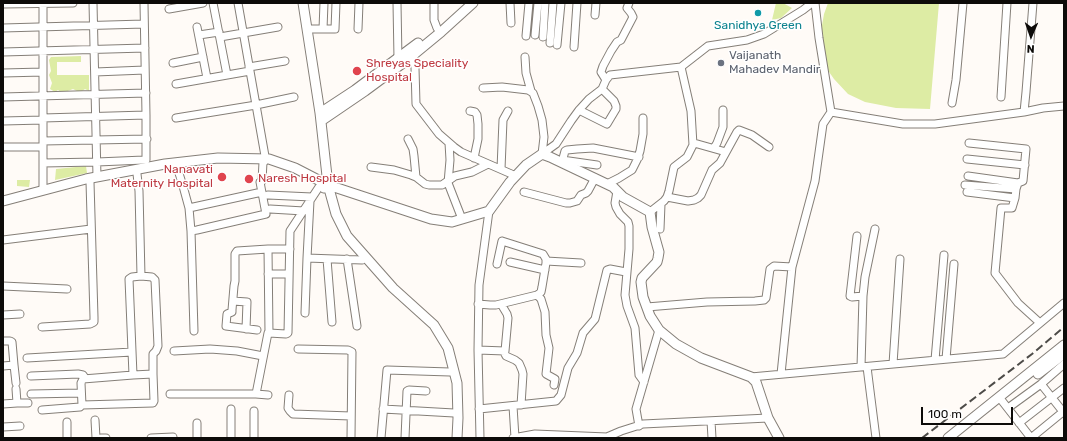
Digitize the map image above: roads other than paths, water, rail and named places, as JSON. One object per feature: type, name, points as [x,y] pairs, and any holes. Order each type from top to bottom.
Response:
[{"type":"street","points":[[3,4],[73,3]]},
{"type":"street","points":[[42,327],[90,324],[94,322],[90,180],[97,162],[94,3]]},
{"type":"street","points":[[43,163],[146,160],[144,3]]},
{"type":"street","points":[[169,9],[203,3]]},
{"type":"street","points":[[214,3],[227,75]]},
{"type":"street","points":[[191,231],[266,215],[267,213],[265,194],[260,182],[262,180],[264,161],[238,3]]},
{"type":"street","points":[[303,3],[320,117],[323,187],[333,216],[344,239],[391,290],[431,327],[444,350],[453,384],[453,438]]},
{"type":"street","points":[[323,29],[324,3]]},
{"type":"street","points":[[307,29],[336,29],[336,3]]},
{"type":"street","points":[[358,29],[359,3]]},
{"type":"street","points":[[397,3],[398,59]]},
{"type":"street","points":[[434,3],[434,20],[437,28]]},
{"type":"street","points":[[320,117],[398,59],[437,28],[464,3]]},
{"type":"street","points":[[320,117],[365,91],[413,55],[473,3]]},
{"type":"street","points":[[510,3],[511,23]]},
{"type":"street","points":[[526,36],[529,3]]},
{"type":"street","points":[[535,35],[538,3]]},
{"type":"street","points":[[543,36],[545,3]]},
{"type":"street","points":[[553,3],[554,44],[561,3]]},
{"type":"street","points":[[574,47],[577,3]]},
{"type":"street","points":[[595,15],[596,3]]},
{"type":"street","points":[[606,80],[601,72],[603,66],[617,42],[622,40],[633,17],[627,8],[629,3]]},
{"type":"street","points":[[480,438],[478,304],[479,285],[489,211],[526,165],[556,144],[579,110],[589,99],[602,89],[610,75],[681,67],[708,46],[747,40],[764,34],[812,3]]},
{"type":"street","points":[[781,374],[792,267],[815,181],[823,124],[831,112],[819,38],[816,3]]},
{"type":"street","points":[[952,103],[956,80],[963,3]]},
{"type":"street","points":[[1001,96],[1007,3]]},
{"type":"street","points":[[1024,112],[1033,3]]},
{"type":"street","points":[[43,4],[43,190]]},
{"type":"street","points":[[3,28],[144,24]]},
{"type":"street","points":[[197,27],[207,78]]},
{"type":"street","points":[[199,35],[243,33],[278,27]]},
{"type":"street","points":[[3,52],[145,48]]},
{"type":"street","points":[[413,55],[415,68],[416,104],[439,134],[461,152],[516,176]]},
{"type":"street","points":[[525,56],[526,73],[542,120],[544,137],[542,154]]},
{"type":"street","points":[[173,63],[203,57]]},
{"type":"street","points":[[176,84],[227,75],[285,61]]},
{"type":"street","points":[[650,212],[661,204],[667,197],[674,167],[687,157],[694,143],[691,111],[681,67]]},
{"type":"street","points":[[95,72],[145,70]]},
{"type":"street","points":[[3,73],[43,72]]},
{"type":"street","points":[[483,88],[502,87],[531,91]]},
{"type":"street","points":[[579,110],[607,124],[616,109],[616,106],[614,101],[602,89]]},
{"type":"street","points":[[3,97],[146,94]]},
{"type":"street","points":[[176,118],[256,105],[294,97]]},
{"type":"street","points":[[831,112],[903,124],[935,124],[1064,106]]},
{"type":"street","points":[[470,110],[475,112],[477,115],[478,124],[478,140],[474,158]]},
{"type":"street","points":[[714,148],[723,127],[723,110]]},
{"type":"street","points":[[501,169],[503,120],[508,111]]},
{"type":"street","points":[[3,121],[146,115]]},
{"type":"street","points":[[607,184],[632,170],[640,151],[643,134],[643,118]]},
{"type":"street","points":[[667,197],[688,201],[698,198],[701,195],[712,170],[720,163],[739,130],[752,135],[769,147]]},
{"type":"street","points":[[3,147],[96,140],[146,139]]},
{"type":"street","points":[[408,139],[413,148],[416,177]]},
{"type":"street","points":[[449,143],[449,187],[462,219]]},
{"type":"street","points":[[694,143],[726,152]]},
{"type":"street","points":[[970,143],[1026,149],[1023,181],[1017,186],[966,188],[1015,198]]},
{"type":"street","points":[[562,161],[564,151],[588,148],[638,157]]},
{"type":"street","points":[[542,154],[562,161],[613,187],[623,197],[650,212]]},
{"type":"street","points":[[3,202],[43,190],[165,164],[218,158],[264,161],[294,172],[323,187],[431,219],[452,222],[489,211]]},
{"type":"street","points":[[967,159],[1025,165]]},
{"type":"street","points":[[3,206],[90,180],[218,162],[264,161]]},
{"type":"street","points":[[562,161],[597,165]]},
{"type":"street","points":[[371,167],[394,170],[416,177],[425,184],[442,185],[455,176],[472,172],[488,164]]},
{"type":"street","points":[[177,167],[188,208],[191,231],[194,331]]},
{"type":"street","points":[[137,174],[139,190],[141,276]]},
{"type":"street","points":[[968,176],[1017,186]]},
{"type":"street","points":[[524,192],[570,203],[577,201],[581,195],[588,191],[595,178]]},
{"type":"street","points":[[1017,186],[1012,208],[1001,208],[995,274],[1018,303],[1040,323]]},
{"type":"street","points":[[269,333],[288,333],[290,231],[311,199],[323,187]]},
{"type":"street","points":[[323,187],[347,236],[393,288],[434,325],[448,348],[457,383],[457,438]]},
{"type":"street","points":[[617,191],[615,203],[616,207],[620,214],[628,222],[629,226],[629,249],[625,300],[635,328],[639,376],[644,382]]},
{"type":"street","points":[[188,208],[265,194],[311,199]]},
{"type":"street","points":[[305,313],[311,199]]},
{"type":"street","points":[[660,229],[661,204]]},
{"type":"street","points":[[270,209],[304,211]]},
{"type":"street","points":[[650,212],[652,227],[659,252],[657,262],[642,278],[643,297],[650,316],[659,330],[676,344],[701,358],[751,377],[756,382],[768,418],[780,438]]},
{"type":"street","points":[[3,240],[91,229]]},
{"type":"street","points":[[875,229],[865,277],[863,296],[864,367],[876,438]]},
{"type":"street","points":[[857,236],[850,295],[852,297],[863,296]]},
{"type":"street","points":[[478,304],[501,304],[537,295],[540,292],[546,261],[543,254],[504,241],[501,243],[497,264]]},
{"type":"street","points":[[256,394],[269,333],[268,249]]},
{"type":"street","points":[[257,330],[226,326],[226,315],[232,312],[235,281],[235,253],[237,251],[290,249]]},
{"type":"street","points":[[935,360],[944,255]]},
{"type":"street","points":[[307,258],[362,260]]},
{"type":"street","points":[[327,259],[332,322]]},
{"type":"street","points":[[348,259],[357,326]]},
{"type":"street","points":[[893,364],[900,259]]},
{"type":"street","points":[[546,261],[581,263]]},
{"type":"street","points":[[510,262],[545,270]]},
{"type":"street","points":[[946,360],[954,264]]},
{"type":"street","points":[[647,307],[707,302],[764,300],[766,298],[770,269],[774,266],[792,267]]},
{"type":"street","points":[[479,409],[556,402],[561,395],[568,368],[577,353],[583,333],[595,319],[607,270],[610,269],[626,272]]},
{"type":"street","points":[[268,274],[289,274]]},
{"type":"street","points":[[42,410],[80,407],[82,405],[153,403],[153,354],[158,346],[155,280],[152,277],[141,276],[132,277],[130,279],[133,375]]},
{"type":"street","points":[[3,286],[67,289]]},
{"type":"street","points":[[537,295],[541,299],[545,312],[546,335],[549,348],[546,374],[555,379],[554,385]]},
{"type":"street","points":[[233,301],[247,302],[246,329]]},
{"type":"street","points":[[751,377],[1003,354],[1064,303]]},
{"type":"street","points":[[501,304],[508,318],[506,350],[504,352]]},
{"type":"street","points":[[3,315],[20,314]]},
{"type":"street","points":[[639,426],[636,409],[659,330]]},
{"type":"street","points":[[3,341],[12,342],[17,403]]},
{"type":"street","points":[[1003,402],[1064,346]]},
{"type":"street","points":[[174,351],[210,349],[238,351],[263,356]]},
{"type":"street","points":[[298,349],[348,350],[352,352],[351,438]]},
{"type":"street","points":[[478,350],[504,352],[506,356],[519,363],[522,370],[523,374],[517,406],[514,438],[535,434],[607,437],[643,424],[768,418]]},
{"type":"street","points":[[27,358],[132,352]]},
{"type":"street","points":[[956,438],[1064,354]]},
{"type":"street","points":[[948,438],[1003,402],[1041,384],[1064,364]]},
{"type":"street","points":[[3,366],[14,365]]},
{"type":"street","points":[[381,438],[387,370],[450,372]]},
{"type":"street","points":[[31,376],[81,374],[85,378],[153,374]]},
{"type":"street","points":[[82,405],[81,383],[85,378]]},
{"type":"street","points":[[1003,402],[1031,438],[1064,412],[1041,384]]},
{"type":"street","points":[[1019,422],[1064,388]]},
{"type":"street","points":[[405,438],[408,390],[426,391]]},
{"type":"street","points":[[31,394],[81,393]]},
{"type":"street","points":[[170,394],[268,394]]},
{"type":"street","points":[[289,395],[288,408],[293,414],[351,416]]},
{"type":"street","points":[[3,404],[28,403]]},
{"type":"street","points":[[231,409],[231,438]]},
{"type":"street","points":[[383,409],[454,413]]},
{"type":"street","points":[[254,411],[254,438]]},
{"type":"street","points":[[95,420],[96,438]]},
{"type":"street","points":[[711,421],[712,438]]},
{"type":"street","points":[[66,422],[67,438]]},
{"type":"street","points":[[197,423],[197,438]]},
{"type":"street","points":[[3,427],[20,426]]},
{"type":"street","points":[[151,438],[173,437]]},
{"type":"street","points":[[101,438],[106,438]]},
{"type":"railway","points":[[922,438],[1032,354],[1064,327]]},
{"type":"place","name":"Sanidhya Green","points":[[758,13]]},
{"type":"place","name":"Vaijanath Mahadev Mandir","points":[[721,63]]},
{"type":"place","name":"Shreyas Speciality Hospital","points":[[357,71]]},
{"type":"place","name":"Nanavati Maternity Hospital","points":[[222,177]]},
{"type":"place","name":"Naresh Hospital","points":[[249,179]]}]
